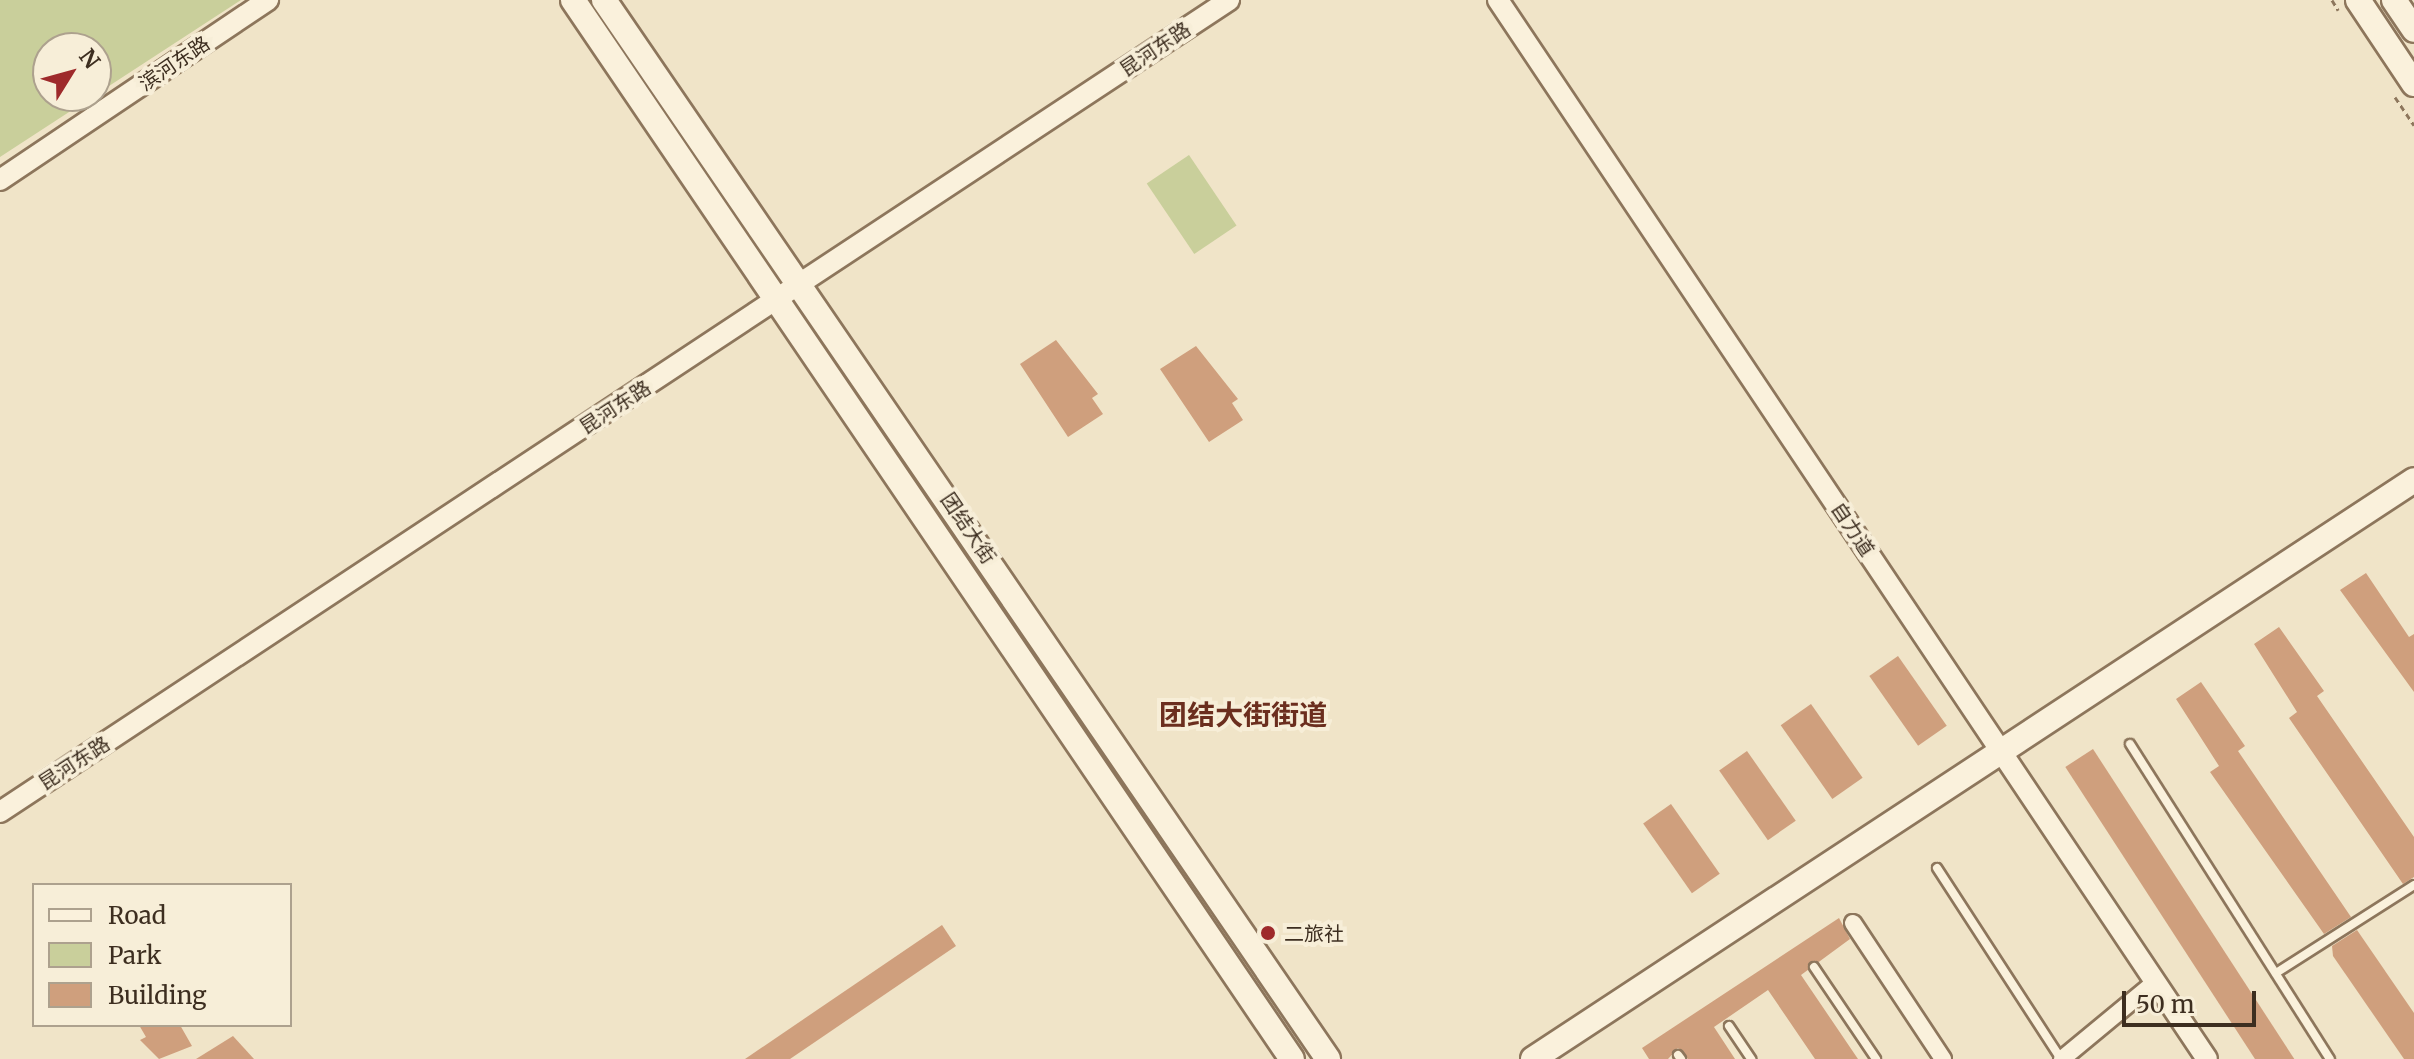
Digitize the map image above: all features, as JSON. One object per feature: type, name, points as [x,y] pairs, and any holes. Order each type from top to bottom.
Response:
[{"type":"main road","name":"团结大街","points":[[573,0],[780,299],[1292,1059]]},
{"type":"main road","name":"团结大街","points":[[604,0],[804,283],[1328,1059]]},
{"type":"main road","points":[[2358,0],[2414,84]]},
{"type":"main road","points":[[2394,0],[2414,30]]},
{"type":"main road","points":[[1533,1059],[2003,754],[2414,480]]},
{"type":"street","name":"滨河东路","points":[[0,180],[268,0]]},
{"type":"street","name":"昆河东路","points":[[0,812],[1229,0]]},
{"type":"street","name":"自力道","points":[[1498,0],[2207,1059]]},
{"type":"street","points":[[1853,923],[1943,1059]]},
{"type":"street","points":[[2061,1059],[2155,982]]},
{"type":"lane","points":[[2130,744],[2330,1059]]},
{"type":"lane","points":[[1937,868],[2061,1059]]},
{"type":"lane","points":[[2276,973],[2414,885]]},
{"type":"lane","points":[[1814,967],[1876,1059]]},
{"type":"lane","points":[[1729,1026],[1751,1059]]},
{"type":"green space","points":[[0,0],[241,0],[112,84],[112,32],[32,32],[32,112],[69,112],[0,157]]},
{"type":"green space","points":[[1189,155],[1237,225],[1194,254],[1147,184]]},
{"type":"building","points":[[1056,340],[1098,394],[1092,398],[1103,414],[1068,437],[1020,364]]},
{"type":"building","points":[[1196,346],[1238,399],[1232,403],[1243,420],[1209,442],[1160,369]]},
{"type":"building","points":[[2366,573],[2409,637],[2414,634],[2414,692],[2340,590]]},
{"type":"building","points":[[2279,627],[2324,691],[2317,696],[2414,837],[2414,877],[2403,884],[2289,718],[2297,712],[2254,644]]},
{"type":"building","points":[[1898,656],[1947,726],[1918,746],[1869,676]]},
{"type":"building","points":[[2201,682],[2245,746],[2238,751],[2351,917],[2324,934],[2210,772],[2219,766],[2176,699]]},
{"type":"building","points":[[1811,704],[1863,778],[1832,799],[1781,725]]},
{"type":"building","points":[[2093,749],[2294,1059],[2255,1059],[2065,767]]},
{"type":"building","points":[[1747,751],[1796,821],[1768,840],[1719,771]]},
{"type":"building","points":[[1671,804],[1720,874],[1692,893],[1643,824]]},
{"type":"building","points":[[1839,918],[1850,939],[1801,975],[1858,1059],[1815,1059],[1768,990],[1714,1027],[1735,1059],[1688,1059],[1678,1048],[1668,1059],[1649,1059],[1642,1048]]},
{"type":"building","points":[[942,925],[956,946],[790,1059],[745,1059]]},
{"type":"building","points":[[2357,930],[2414,1013],[2414,1059],[2404,1059],[2333,956],[2332,946]]},
{"type":"building","points":[[140,1027],[181,1027],[192,1046],[159,1059],[140,1040],[146,1037]]},
{"type":"building","points":[[233,1036],[254,1059],[196,1059]]},
{"type":"place","name":"二旅社","points":[[1268,933]]},
{"type":"district","name":"团结大街街道","points":[[1243,715]]}]
